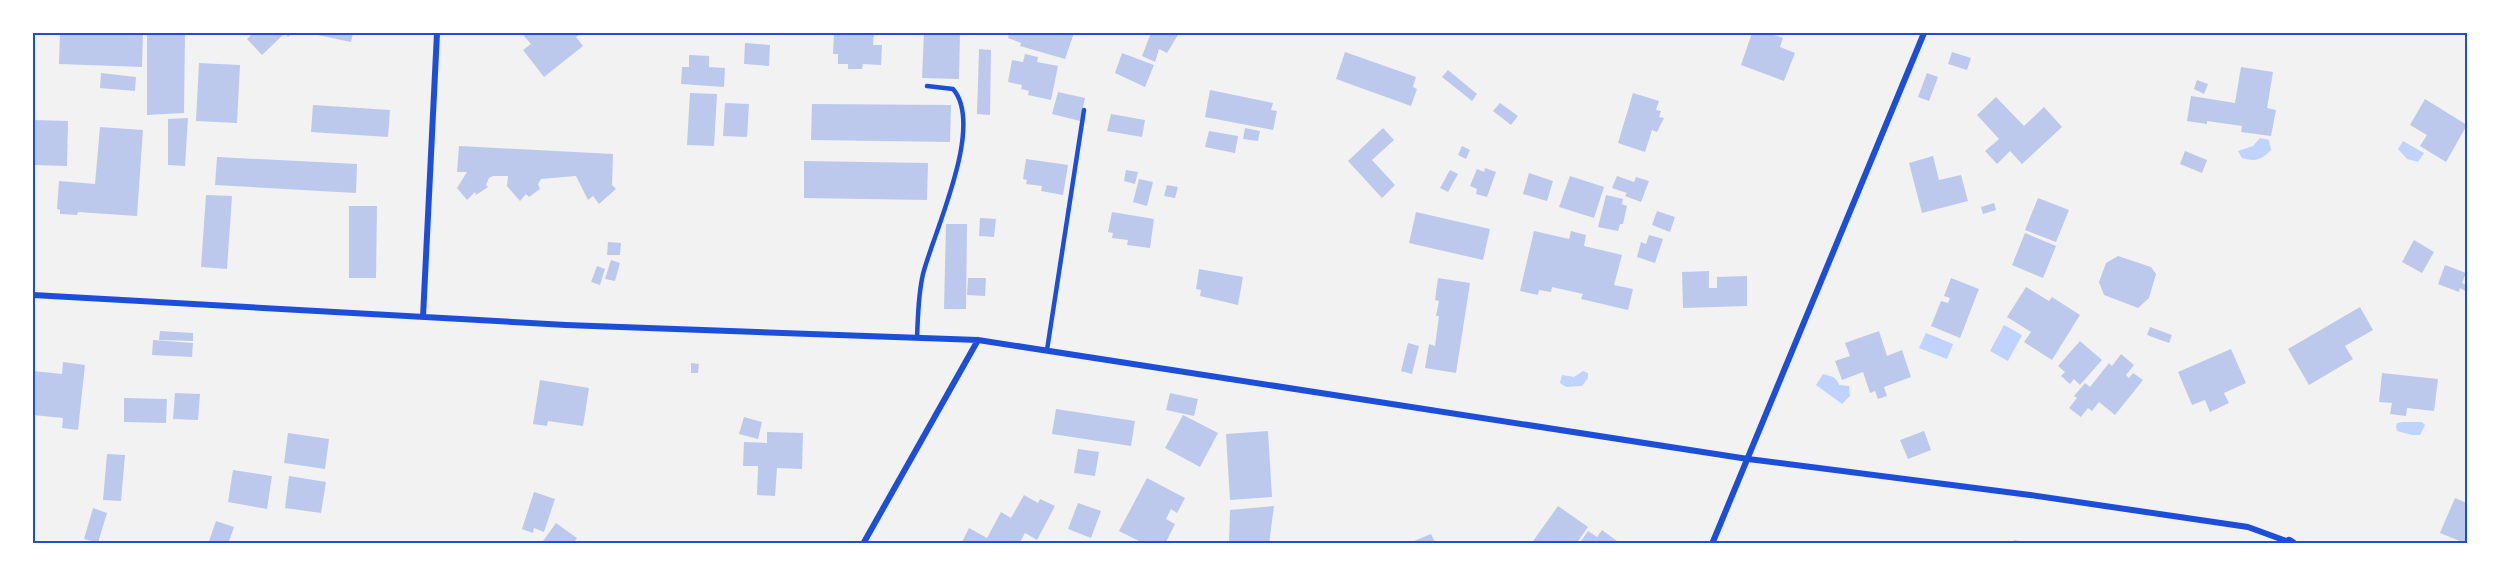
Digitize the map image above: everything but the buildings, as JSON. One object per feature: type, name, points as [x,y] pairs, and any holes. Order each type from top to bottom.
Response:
[{"type":"street","points":[[423,317],[437,33]]},
{"type":"street","points":[[1712,544],[1924,33]]},
{"type":"street","points":[[33,295],[567,325],[978,340],[1748,459],[2030,495],[2236,525],[2289,543]]},
{"type":"street","points":[[863,544],[978,340]]},
{"type":"lane","points":[[917,338],[923,275],[952,185],[965,123],[960,98],[953,90],[927,86]]},
{"type":"lane","points":[[1047,350],[1084,110]]},
{"type":"water","points":[[2260,138],[2269,140],[2271,150],[2258,159],[2242,158],[2238,151],[2253,146]]},
{"type":"water","points":[[2403,141],[2424,153],[2418,162],[2407,159],[2398,149]]},
{"type":"water","points":[[2004,325],[2022,335],[2008,361],[1990,351]]},
{"type":"water","points":[[1926,333],[1953,344],[1947,359],[1919,348]]},
{"type":"water","points":[[1583,371],[1588,373],[1588,378],[1582,386],[1566,387],[1560,383],[1562,375],[1574,377]]},
{"type":"water","points":[[1823,374],[1831,376],[1839,385],[1849,386],[1850,396],[1842,404],[1816,385]]},
{"type":"water","points":[[2422,422],[2425,425],[2420,435],[2412,435],[2397,431],[2397,423]]}]
